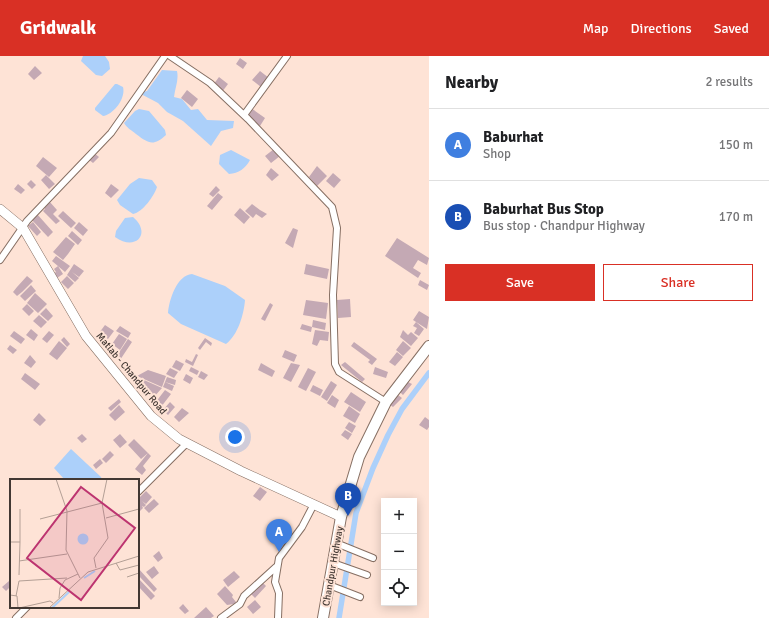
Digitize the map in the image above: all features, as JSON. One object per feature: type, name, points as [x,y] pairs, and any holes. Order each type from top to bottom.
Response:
[{"type":"main road","name":"Matlab - Chandpur Road","points":[[0,209],[23,228],[86,336],[151,416],[179,439],[240,471],[341,516]]},
{"type":"main road","name":"Chandpur Highway","points":[[323,618],[332,563],[341,545],[341,516],[359,457],[386,402],[429,346]]},
{"type":"street","points":[[0,260],[27,221],[111,133],[165,56]]},
{"type":"street","points":[[170,56],[210,83],[244,115],[332,207],[337,228],[333,295],[335,364],[339,372],[386,402]]},
{"type":"street","points":[[244,115],[287,56]]},
{"type":"street","points":[[139,491],[187,443]]},
{"type":"street","points":[[278,618],[279,593],[275,582],[276,567],[279,558],[302,527],[314,504]]},
{"type":"street","points":[[341,545],[373,558]]},
{"type":"street","points":[[332,563],[367,575]]},
{"type":"street","points":[[221,618],[240,604],[244,596],[276,567]]},
{"type":"street","points":[[329,585],[346,593],[360,597]]},
{"type":"street","points":[[16,618],[26,608]]},
{"type":"water","points":[[83,56],[105,56],[109,62],[110,69],[102,76],[96,75],[81,61]]},
{"type":"water","points":[[162,70],[177,71],[174,97],[182,99],[191,110],[198,109],[207,120],[234,121],[233,128],[221,131],[211,146],[183,121],[167,112],[158,103],[139,93],[147,91]]},
{"type":"water","points":[[115,84],[123,87],[123,96],[115,109],[103,116],[95,110],[95,108]]},
{"type":"water","points":[[139,109],[149,111],[165,130],[166,135],[158,141],[151,142],[144,140],[128,128],[124,123],[135,111]]},
{"type":"water","points":[[231,150],[250,160],[241,170],[236,173],[229,174],[219,164],[220,155]]},
{"type":"water","points":[[139,178],[152,180],[157,187],[148,203],[137,213],[133,214],[120,205],[117,200],[130,184]]},
{"type":"water","points":[[133,217],[139,223],[141,229],[139,239],[129,242],[115,237],[116,231],[125,218]]},
{"type":"water","points":[[192,274],[225,286],[245,300],[240,324],[234,335],[226,344],[181,324],[168,313],[172,295],[178,283],[187,275]]},
{"type":"water","points":[[71,449],[102,479],[64,479],[54,468]]},
{"type":"building","points":[[240,58],[247,63],[243,69],[236,64]]},
{"type":"building","points":[[35,66],[42,73],[34,80],[28,74]]},
{"type":"building","points":[[260,71],[269,78],[261,87],[252,80]]},
{"type":"building","points":[[219,77],[228,84],[222,92],[213,85]]},
{"type":"building","points":[[187,90],[198,99],[192,107],[181,98]]},
{"type":"building","points":[[251,108],[265,118],[260,126],[245,116]]},
{"type":"building","points":[[274,149],[280,156],[271,163],[265,156]]},
{"type":"building","points":[[94,153],[99,157],[93,163],[88,159]]},
{"type":"building","points":[[43,157],[57,168],[49,177],[36,166]]},
{"type":"building","points":[[317,166],[327,176],[317,186],[309,177]]},
{"type":"building","points":[[271,168],[279,175],[272,181],[266,175]]},
{"type":"building","points":[[333,173],[341,180],[334,188],[326,181]]},
{"type":"building","points":[[46,175],[55,184],[49,189],[41,180]]},
{"type":"building","points":[[31,180],[36,185],[32,189],[27,184]]},
{"type":"building","points":[[18,184],[25,190],[21,194],[14,189]]},
{"type":"building","points":[[111,184],[119,190],[111,198],[105,193]]},
{"type":"building","points":[[216,186],[220,190],[213,197],[209,194]]},
{"type":"building","points":[[218,193],[223,197],[212,210],[207,206]]},
{"type":"building","points":[[49,201],[57,210],[53,214],[60,221],[56,224],[43,211],[45,209],[43,206]]},
{"type":"building","points":[[252,204],[267,214],[262,218],[256,214],[253,218],[245,211]]},
{"type":"building","points":[[240,208],[250,217],[244,224],[234,215]]},
{"type":"building","points":[[63,211],[76,223],[71,228],[58,216]]},
{"type":"building","points":[[37,214],[53,232],[48,237],[31,219]]},
{"type":"building","points":[[33,222],[41,232],[37,236],[28,226]]},
{"type":"building","points":[[79,222],[88,230],[83,236],[74,228]]},
{"type":"building","points":[[293,228],[298,230],[293,248],[285,243]]},
{"type":"building","points":[[72,231],[82,240],[78,245],[68,236]]},
{"type":"building","points":[[66,237],[75,244],[63,260],[53,252]]},
{"type":"building","points":[[397,238],[429,258],[427,265],[418,260],[413,268],[421,273],[418,278],[385,256]]},
{"type":"building","points":[[56,256],[70,266],[65,272],[52,261]]},
{"type":"building","points":[[74,264],[84,271],[79,277],[72,272],[79,278],[75,282],[67,275]]},
{"type":"building","points":[[306,264],[329,269],[327,279],[304,274]]},
{"type":"building","points":[[58,266],[63,274],[57,278],[53,274],[56,272],[54,269]]},
{"type":"building","points":[[27,276],[33,281],[22,292],[17,287]]},
{"type":"building","points":[[67,276],[74,283],[68,289],[61,282]]},
{"type":"building","points":[[420,280],[429,285],[427,290],[418,285]]},
{"type":"building","points":[[31,285],[36,291],[25,301],[20,296]]},
{"type":"building","points":[[17,287],[22,292],[17,296],[13,292]]},
{"type":"building","points":[[35,293],[47,304],[38,313],[27,303]]},
{"type":"building","points":[[350,299],[351,317],[338,318],[337,300]]},
{"type":"building","points":[[306,300],[328,303],[326,319],[303,315]]},
{"type":"building","points":[[270,303],[273,305],[265,321],[261,319]]},
{"type":"building","points":[[27,304],[34,311],[29,316],[22,309]]},
{"type":"building","points":[[46,308],[53,316],[48,321],[40,314]]},
{"type":"building","points":[[419,311],[429,317],[427,329],[413,320]]},
{"type":"building","points":[[39,315],[47,322],[41,328],[33,321]]},
{"type":"building","points":[[313,320],[326,323],[325,330],[312,327]]},
{"type":"building","points":[[416,322],[424,329],[419,336],[414,333],[417,328],[413,326]]},
{"type":"building","points":[[302,324],[312,327],[311,332],[300,329]]},
{"type":"building","points":[[105,325],[114,331],[108,339],[99,333]]},
{"type":"building","points":[[120,326],[131,333],[128,338],[116,331]]},
{"type":"building","points":[[31,329],[38,335],[34,341],[26,335]]},
{"type":"building","points":[[315,330],[329,332],[328,341],[320,340],[317,346],[312,344]]},
{"type":"building","points":[[403,330],[408,335],[411,332],[418,338],[411,346],[400,337]]},
{"type":"building","points":[[14,331],[25,339],[21,344],[10,336]]},
{"type":"building","points":[[49,331],[54,335],[47,343],[42,339]]},
{"type":"building","points":[[119,334],[127,339],[120,350],[112,344]]},
{"type":"building","points":[[64,337],[70,344],[67,347],[61,340]]},
{"type":"building","points":[[205,338],[212,343],[211,346],[206,342],[200,350],[198,348]]},
{"type":"building","points":[[128,339],[132,342],[120,360],[116,357]]},
{"type":"building","points":[[59,341],[67,348],[57,360],[49,354]]},
{"type":"building","points":[[403,341],[411,348],[403,356],[396,350]]},
{"type":"building","points":[[354,342],[377,359],[372,365],[368,362],[370,360],[351,346]]},
{"type":"building","points":[[10,345],[17,350],[13,354],[7,349]]},
{"type":"building","points":[[285,350],[297,355],[294,362],[282,357]]},
{"type":"building","points":[[397,352],[403,357],[395,366],[389,362]]},
{"type":"building","points":[[196,354],[198,355],[193,366],[185,362],[186,359],[192,362]]},
{"type":"building","points":[[30,355],[36,362],[31,368],[24,363]]},
{"type":"building","points":[[176,360],[184,364],[180,371],[172,367]]},
{"type":"building","points":[[345,362],[365,379],[362,382],[341,365]]},
{"type":"building","points":[[261,363],[275,371],[272,377],[258,370]]},
{"type":"building","points":[[291,363],[300,365],[291,382],[283,378]]},
{"type":"building","points":[[191,367],[199,371],[197,375],[189,371]]},
{"type":"building","points":[[375,367],[388,372],[386,378],[373,374]]},
{"type":"building","points":[[170,368],[178,372],[174,378],[166,374]]},
{"type":"building","points":[[308,368],[316,372],[306,391],[298,387]]},
{"type":"building","points":[[148,370],[166,376],[162,387],[137,376]]},
{"type":"building","points":[[201,371],[208,375],[204,380],[198,377]]},
{"type":"building","points":[[25,373],[40,384],[35,390],[21,379]]},
{"type":"building","points":[[186,374],[193,378],[190,384],[183,380]]},
{"type":"building","points":[[167,377],[176,380],[175,385],[165,382]]},
{"type":"building","points":[[144,380],[162,388],[153,398],[141,383]]},
{"type":"building","points":[[331,381],[337,385],[327,401],[321,397]]},
{"type":"building","points":[[165,382],[174,386],[172,391],[163,387]]},
{"type":"building","points":[[408,382],[412,384],[403,395],[400,392]]},
{"type":"building","points":[[313,385],[323,390],[320,396],[310,391]]},
{"type":"building","points":[[165,390],[171,394],[161,407],[155,403]]},
{"type":"building","points":[[351,392],[366,402],[360,412],[344,402]]},
{"type":"building","points":[[332,395],[339,400],[335,408],[327,403]]},
{"type":"building","points":[[398,395],[402,398],[393,407],[390,405]]},
{"type":"building","points":[[119,399],[121,402],[111,411],[108,408]]},
{"type":"building","points":[[170,402],[175,407],[168,415],[163,410]]},
{"type":"building","points":[[119,405],[125,412],[115,421],[109,415]]},
{"type":"building","points":[[349,406],[360,414],[355,423],[343,416]]},
{"type":"building","points":[[182,408],[189,413],[179,422],[174,417]]},
{"type":"building","points":[[39,413],[46,420],[40,426],[33,420]]},
{"type":"building","points":[[425,417],[429,420],[429,427],[427,430],[419,425]]},
{"type":"building","points":[[349,422],[356,426],[352,433],[345,428]]},
{"type":"building","points":[[345,430],[352,434],[348,440],[341,435]]},
{"type":"building","points":[[82,434],[87,439],[82,443],[77,438]]},
{"type":"building","points":[[120,434],[127,442],[120,448],[113,440]]},
{"type":"building","points":[[134,439],[148,453],[141,459],[128,445]]},
{"type":"building","points":[[110,451],[114,455],[106,463],[102,459]]},
{"type":"building","points":[[148,453],[151,456],[143,466],[146,470],[142,475],[135,469]]},
{"type":"building","points":[[100,459],[103,463],[96,469],[93,465]]},
{"type":"building","points":[[260,487],[267,492],[260,501],[253,496]]},
{"type":"building","points":[[146,491],[152,497],[146,504],[142,501],[146,505],[144,507],[142,506],[143,508],[139,512],[139,498]]},
{"type":"building","points":[[154,499],[159,504],[149,513],[144,508]]},
{"type":"building","points":[[159,551],[163,558],[158,562],[153,556]]},
{"type":"building","points":[[154,566],[159,573],[152,579],[146,572]]},
{"type":"building","points":[[139,569],[157,589],[154,592],[139,576]]},
{"type":"building","points":[[234,571],[240,577],[228,587],[223,580]]},
{"type":"building","points":[[139,579],[155,596],[151,600],[139,587]]},
{"type":"building","points":[[9,581],[10,587],[6,591],[2,587]]},
{"type":"building","points":[[262,582],[266,586],[255,598],[251,594]]},
{"type":"building","points":[[225,586],[233,595],[232,597],[236,602],[234,604],[227,605],[217,594]]},
{"type":"building","points":[[255,600],[261,607],[253,614],[247,607]]},
{"type":"building","points":[[183,604],[189,611],[185,614],[179,608]]},
{"type":"building","points":[[206,607],[214,616],[211,618],[194,618]]},
{"type":"waterway","points":[[339,618],[356,513],[373,468],[388,435],[402,409],[429,373]]},
{"type":"place","name":"Baburhat Bus Stop","points":[[348,516]]},
{"type":"place","name":"Baburhat","points":[[279,552]]}]
